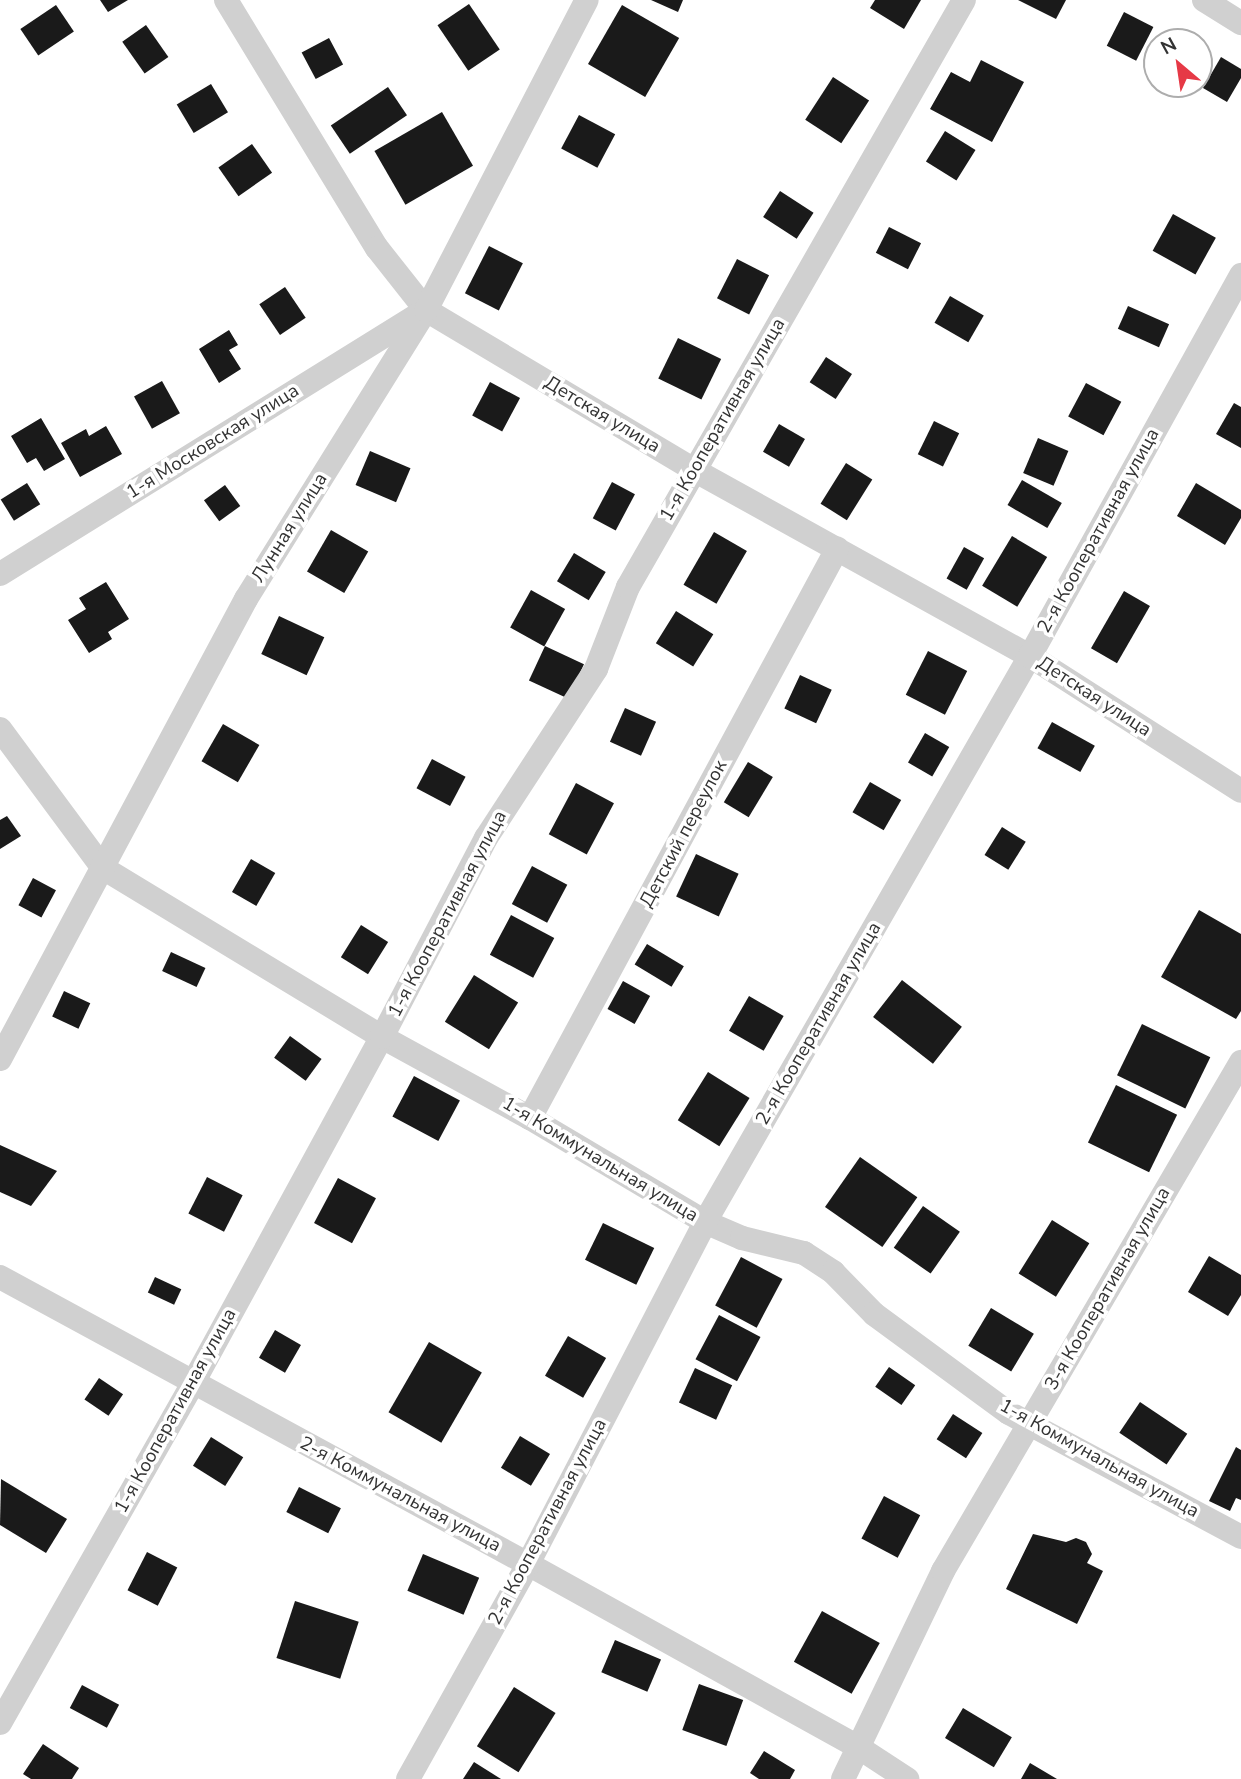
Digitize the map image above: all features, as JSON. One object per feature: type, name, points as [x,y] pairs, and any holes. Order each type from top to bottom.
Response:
[{"type":"street","name":"Детская улица","points":[[226,0],[377,247],[426,310],[694,470],[1030,656],[1241,791]]},
{"type":"street","name":"Лунная улица","points":[[0,1059],[246,599],[426,310],[587,0]]},
{"type":"street","name":"1-я Кооперативная улица","points":[[0,1723],[193,1383],[382,1037],[486,838],[596,669],[628,587],[964,0]]},
{"type":"street","points":[[1204,0],[1241,23]]},
{"type":"street","name":"2-я Кооперативная улица","points":[[408,1779],[528,1564],[705,1222],[1030,656],[1241,275]]},
{"type":"street","name":"1-я Московская улица","points":[[0,574],[426,310]]},
{"type":"street","name":"Детский переулок","points":[[530,1118],[837,549]]},
{"type":"street","name":"1-я Коммунальная улица","points":[[0,729],[103,868],[382,1037],[530,1118],[705,1222],[741,1238],[804,1253],[833,1272],[874,1314],[1009,1413],[1241,1537]]},
{"type":"street","name":"3-я Кооперативная улица","points":[[843,1779],[943,1571],[1241,1062]]},
{"type":"street","name":"2-я Коммунальная улица","points":[[0,1277],[528,1564],[858,1748],[908,1779]]},
{"type":"building","points":[[100,0],[128,0],[108,12]]},
{"type":"building","points":[[651,0],[683,0],[678,12]]},
{"type":"building","points":[[875,0],[921,0],[904,29],[870,8]]},
{"type":"building","points":[[1018,0],[1066,0],[1056,19]]},
{"type":"building","points":[[469,4],[500,50],[468,71],[437,25]]},
{"type":"building","points":[[56,5],[74,32],[38,56],[20,29]]},
{"type":"building","points":[[622,5],[679,38],[645,97],[588,64]]},
{"type":"building","points":[[1124,12],[1153,27],[1143,28],[1143,47],[1136,61],[1107,46]]},
{"type":"building","points":[[146,25],[168,57],[145,74],[122,42]]},
{"type":"building","points":[[329,38],[343,64],[316,79],[302,53]]},
{"type":"building","points":[[1221,57],[1241,69],[1241,78],[1227,102],[1213,94],[1213,71]]},
{"type":"building","points":[[981,60],[1024,82],[992,142],[930,109],[951,72],[970,82]]},
{"type":"building","points":[[833,77],[869,100],[841,143],[805,120]]},
{"type":"building","points":[[211,84],[228,112],[194,133],[177,105]]},
{"type":"building","points":[[388,87],[407,115],[350,154],[331,126]]},
{"type":"building","points":[[442,112],[473,166],[405,205],[374,151]]},
{"type":"building","points":[[579,115],[615,134],[597,168],[561,149]]},
{"type":"building","points":[[945,131],[976,150],[956,181],[926,162]]},
{"type":"building","points":[[252,144],[272,173],[238,196],[218,168]]},
{"type":"building","points":[[780,191],[814,213],[797,239],[763,217]]},
{"type":"building","points":[[1173,214],[1216,238],[1195,274],[1153,251]]},
{"type":"building","points":[[889,227],[921,243],[908,269],[876,253]]},
{"type":"building","points":[[489,246],[523,263],[499,310],[465,293]]},
{"type":"building","points":[[737,259],[769,275],[749,315],[717,298]]},
{"type":"building","points":[[285,287],[306,318],[280,335],[259,304]]},
{"type":"building","points":[[950,296],[984,316],[968,342],[934,323]]},
{"type":"building","points":[[1128,306],[1169,324],[1159,347],[1118,329]]},
{"type":"building","points":[[229,330],[238,345],[229,350],[241,369],[219,383],[199,349]]},
{"type":"building","points":[[678,338],[721,359],[701,399],[658,378]]},
{"type":"building","points":[[826,357],[852,374],[836,399],[810,382]]},
{"type":"building","points":[[162,381],[180,413],[152,429],[134,397]]},
{"type":"building","points":[[490,382],[520,398],[502,432],[472,416]]},
{"type":"building","points":[[1086,383],[1121,402],[1103,435],[1068,417]]},
{"type":"building","points":[[1234,403],[1241,407],[1241,448],[1216,434]]},
{"type":"building","points":[[41,418],[65,459],[44,471],[36,458],[27,463],[11,436]]},
{"type":"building","points":[[934,421],[959,433],[943,467],[918,454]]},
{"type":"building","points":[[779,424],[805,439],[789,467],[763,452]]},
{"type":"building","points":[[106,426],[122,454],[80,477],[61,443],[86,429],[89,436]]},
{"type":"building","points":[[1038,438],[1068,451],[1054,486],[1023,473]]},
{"type":"building","points":[[370,451],[411,468],[396,502],[356,485]]},
{"type":"building","points":[[846,463],[872,479],[847,520],[821,504]]},
{"type":"building","points":[[1022,480],[1062,503],[1047,528],[1008,505]]},
{"type":"building","points":[[612,482],[635,494],[616,530],[593,518]]},
{"type":"building","points":[[27,483],[40,504],[14,521],[1,499]]},
{"type":"building","points":[[1196,483],[1241,510],[1241,518],[1225,545],[1177,516]]},
{"type":"building","points":[[225,485],[240,506],[219,521],[204,500]]},
{"type":"building","points":[[331,530],[368,552],[344,593],[307,572]]},
{"type":"building","points":[[714,532],[747,551],[716,604],[684,585]]},
{"type":"building","points":[[1012,536],[1047,557],[1017,607],[982,586]]},
{"type":"building","points":[[964,547],[984,558],[967,590],[947,578]]},
{"type":"building","points":[[574,553],[606,572],[589,600],[557,581]]},
{"type":"building","points":[[106,582],[129,619],[108,632],[112,639],[89,653],[68,620],[86,609],[79,598]]},
{"type":"building","points":[[531,590],[565,609],[544,647],[510,628]]},
{"type":"building","points":[[1124,591],[1150,606],[1117,663],[1091,648]]},
{"type":"building","points":[[676,611],[713,634],[693,667],[656,643]]},
{"type":"building","points":[[279,616],[324,637],[307,675],[261,654]]},
{"type":"building","points":[[545,646],[584,664],[568,699],[529,680]]},
{"type":"building","points":[[928,651],[967,671],[945,715],[906,695]]},
{"type":"building","points":[[800,675],[832,690],[816,723],[784,709]]},
{"type":"building","points":[[625,708],[656,722],[641,756],[610,742]]},
{"type":"building","points":[[1052,722],[1095,746],[1080,772],[1037,748]]},
{"type":"building","points":[[223,724],[259,745],[238,782],[201,761]]},
{"type":"building","points":[[925,733],[949,747],[932,776],[908,762]]},
{"type":"building","points":[[432,759],[466,777],[450,806],[417,788]]},
{"type":"building","points":[[748,762],[773,777],[749,817],[724,802]]},
{"type":"building","points":[[870,782],[901,800],[884,830],[852,812]]},
{"type":"building","points":[[576,783],[614,803],[587,854],[549,834]]},
{"type":"building","points":[[7,816],[21,836],[0,849],[0,820]]},
{"type":"building","points":[[1002,827],[1026,842],[1008,870],[985,855]]},
{"type":"building","points":[[696,854],[739,874],[719,916],[676,897]]},
{"type":"building","points":[[251,859],[275,873],[256,906],[232,892]]},
{"type":"building","points":[[532,866],[567,885],[547,923],[512,904]]},
{"type":"building","points":[[33,878],[56,890],[41,918],[18,905]]},
{"type":"building","points":[[1199,910],[1241,934],[1241,1011],[1236,1019],[1161,977]]},
{"type":"building","points":[[511,915],[554,938],[533,978],[490,955]]},
{"type":"building","points":[[361,925],[388,942],[368,974],[341,957]]},
{"type":"building","points":[[647,944],[684,966],[671,987],[635,965]]},
{"type":"building","points":[[171,952],[205,968],[197,987],[162,971]]},
{"type":"building","points":[[474,975],[518,1003],[489,1049],[445,1022]]},
{"type":"building","points":[[902,980],[962,1027],[933,1064],[873,1017]]},
{"type":"building","points":[[623,981],[650,996],[635,1024],[607,1009]]},
{"type":"building","points":[[64,991],[90,1003],[78,1029],[52,1016]]},
{"type":"building","points":[[749,996],[784,1016],[764,1051],[729,1031]]},
{"type":"building","points":[[1142,1024],[1210,1057],[1185,1109],[1117,1075]]},
{"type":"building","points":[[290,1036],[322,1059],[306,1081],[274,1058]]},
{"type":"building","points":[[708,1072],[750,1098],[719,1146],[678,1120]]},
{"type":"building","points":[[414,1076],[460,1100],[438,1141],[392,1117]]},
{"type":"building","points":[[1116,1085],[1177,1115],[1149,1172],[1088,1143]]},
{"type":"building","points":[[0,1145],[57,1171],[31,1206],[0,1192]]},
{"type":"building","points":[[860,1157],[917,1197],[882,1247],[825,1207]]},
{"type":"building","points":[[207,1177],[243,1195],[224,1232],[188,1214]]},
{"type":"building","points":[[338,1178],[376,1198],[352,1243],[314,1223]]},
{"type":"building","points":[[923,1206],[960,1232],[931,1274],[894,1248]]},
{"type":"building","points":[[1052,1220],[1089,1243],[1056,1297],[1019,1273]]},
{"type":"building","points":[[603,1223],[654,1248],[636,1285],[585,1260]]},
{"type":"building","points":[[1209,1256],[1241,1275],[1241,1295],[1228,1316],[1188,1292]]},
{"type":"building","points":[[741,1257],[782,1279],[757,1328],[715,1306]]},
{"type":"building","points":[[155,1277],[181,1289],[174,1305],[148,1292]]},
{"type":"building","points":[[991,1308],[1034,1334],[1011,1371],[968,1346]]},
{"type":"building","points":[[719,1315],[760,1337],[737,1381],[696,1359]]},
{"type":"building","points":[[275,1330],[301,1345],[285,1373],[259,1358]]},
{"type":"building","points":[[568,1336],[606,1358],[583,1398],[545,1376]]},
{"type":"building","points":[[429,1342],[482,1372],[441,1443],[388,1412]]},
{"type":"building","points":[[889,1367],[915,1385],[901,1405],[875,1387]]},
{"type":"building","points":[[695,1368],[732,1385],[716,1420],[679,1402]]},
{"type":"building","points":[[99,1378],[123,1394],[109,1416],[84,1400]]},
{"type":"building","points":[[1140,1402],[1187,1434],[1167,1465],[1119,1433]]},
{"type":"building","points":[[953,1414],[982,1433],[966,1458],[937,1439]]},
{"type":"building","points":[[520,1436],[550,1454],[531,1486],[501,1468]]},
{"type":"building","points":[[211,1437],[243,1457],[225,1486],[193,1466]]},
{"type":"building","points":[[1236,1447],[1241,1450],[1241,1500],[1236,1498],[1230,1511],[1209,1501]]},
{"type":"building","points":[[1,1479],[67,1519],[46,1553],[0,1525]]},
{"type":"building","points":[[299,1487],[341,1508],[328,1533],[286,1512]]},
{"type":"building","points":[[884,1496],[920,1515],[898,1558],[861,1538]]},
{"type":"building","points":[[1033,1534],[1066,1542],[1076,1538],[1086,1542],[1092,1554],[1087,1563],[1103,1571],[1077,1624],[1006,1589]]},
{"type":"building","points":[[147,1552],[177,1567],[158,1606],[127,1590]]},
{"type":"building","points":[[423,1554],[479,1578],[464,1615],[407,1591]]},
{"type":"building","points":[[295,1601],[359,1622],[340,1679],[276,1658]]},
{"type":"building","points":[[822,1611],[880,1643],[852,1694],[794,1662]]},
{"type":"building","points":[[615,1640],[661,1660],[647,1692],[601,1672]]},
{"type":"building","points":[[699,1684],[743,1700],[726,1746],[682,1730]]},
{"type":"building","points":[[82,1685],[119,1705],[107,1728],[70,1708]]},
{"type":"building","points":[[514,1687],[556,1713],[518,1772],[477,1746]]},
{"type":"building","points":[[963,1708],[1012,1737],[994,1767],[945,1738]]},
{"type":"building","points":[[43,1744],[79,1768],[72,1779],[31,1779],[23,1774]]},
{"type":"building","points":[[764,1751],[795,1770],[790,1779],[759,1779],[750,1773]]},
{"type":"building","points":[[474,1762],[501,1779],[463,1779]]},
{"type":"building","points":[[1030,1763],[1057,1779],[1021,1779]]}]
